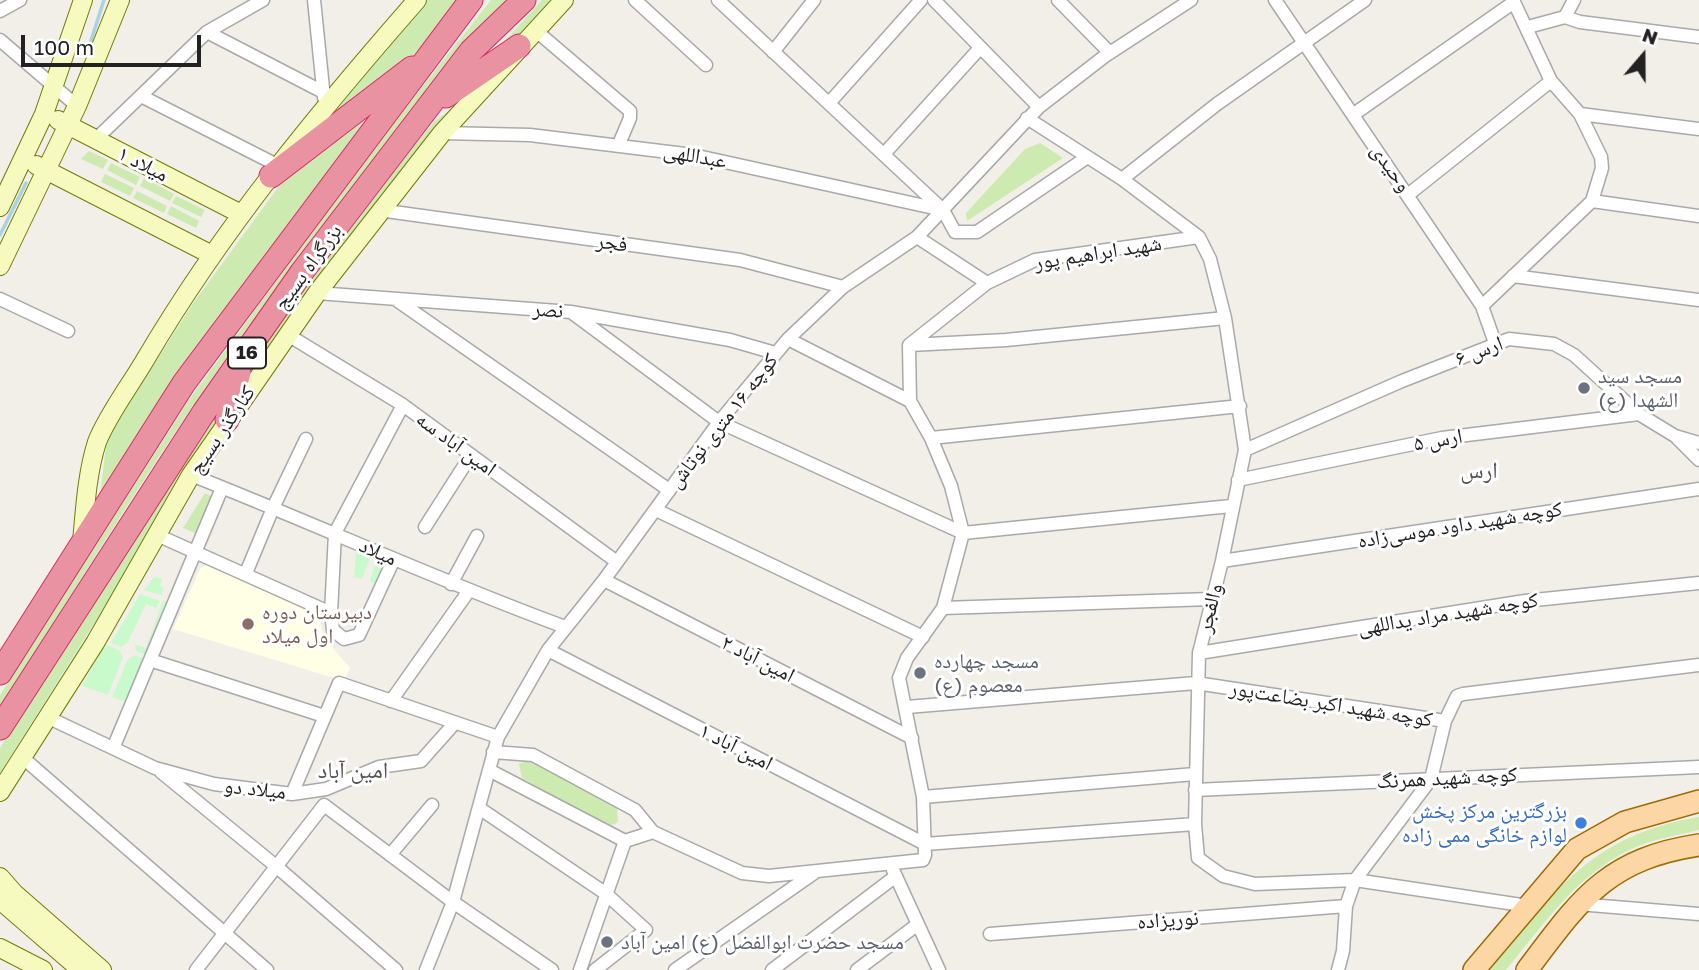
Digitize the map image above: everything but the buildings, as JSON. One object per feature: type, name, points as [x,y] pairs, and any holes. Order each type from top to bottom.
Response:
[{"type":"highway","name":"بزرگراه بسیج","points":[[0,673],[184,383],[471,0]]},
{"type":"highway","name":"بزرگراه بسیج","points":[[0,728],[204,412],[302,272],[471,51],[524,0]]},
{"type":"highway","points":[[428,108],[527,38]]},
{"type":"highway","points":[[275,171],[433,51]]},
{"type":"highway","points":[[227,420],[243,359]]},
{"type":"main road","points":[[0,207],[44,114],[83,0]]},
{"type":"main road","points":[[0,265],[69,125],[120,0]]},
{"type":"main road","points":[[81,546],[85,504],[97,441],[159,336],[212,255],[275,171],[324,99],[417,0]]},
{"type":"main road","name":"کنارگذر بسیج","points":[[0,792],[191,475],[317,293],[379,210],[442,133],[564,0]]},
{"type":"main road","name":"میلاد ۱","points":[[44,114],[241,214]]},
{"type":"main road","points":[[71,183],[64,160],[69,147],[80,140],[95,140]]},
{"type":"main road","points":[[23,159],[212,255]]},
{"type":"main road","points":[[1474,970],[1577,849],[1599,834],[1651,813],[1699,800]]},
{"type":"main road","points":[[1527,970],[1577,904],[1619,869],[1640,859],[1699,845]]},
{"type":"main road","points":[[0,877],[5,894],[22,927],[64,970]]},
{"type":"main road","points":[[5,894],[102,970]]},
{"type":"main road","points":[[0,915],[22,927],[81,970]]},
{"type":"main road","points":[[0,948],[43,970]]},
{"type":"street","points":[[0,11],[20,0]]},
{"type":"street","points":[[95,140],[207,32],[263,0]]},
{"type":"street","points":[[314,0],[324,99]]},
{"type":"street","points":[[635,0],[706,65]]},
{"type":"street","points":[[718,0],[943,210],[955,232],[978,232],[1086,158]]},
{"type":"street","points":[[773,52],[814,0]]},
{"type":"street","points":[[830,102],[921,0]]},
{"type":"street","points":[[934,0],[1039,107]]},
{"type":"street","points":[[1058,0],[1110,53]]},
{"type":"street","name":"کوچه ۱۶ متری نوتاش","points":[[426,970],[453,902],[498,737],[548,650],[604,580],[719,422],[788,339],[843,287],[917,237],[1039,107],[1110,53],[1191,0]]},
{"type":"street","name":"وحیدی","points":[[1275,0],[1409,194],[1482,306],[1495,343]]},
{"type":"street","points":[[1122,179],[1217,104],[1365,0]]},
{"type":"street","points":[[1565,17],[1574,0]]},
{"type":"street","points":[[1353,114],[1514,1],[1552,82],[1580,114],[1601,157],[1600,180],[1592,201],[1482,306]]},
{"type":"street","points":[[1528,27],[1565,17],[1580,22],[1699,37]]},
{"type":"street","points":[[207,32],[324,99]]},
{"type":"street","points":[[527,38],[630,111],[630,118],[619,144]]},
{"type":"street","points":[[0,40],[77,106]]},
{"type":"street","points":[[884,154],[980,48]]},
{"type":"street","points":[[1409,194],[1552,82]]},
{"type":"street","points":[[141,96],[275,171]]},
{"type":"street","points":[[1580,114],[1699,129]]},
{"type":"street","points":[[1027,118],[1122,179],[1199,237]]},
{"type":"street","name":"عبداللهی","points":[[442,133],[530,135],[619,144],[753,167],[943,210]]},
{"type":"street","points":[[1592,201],[1699,216]]},
{"type":"street","name":"فجر","points":[[379,210],[740,260],[843,287]]},
{"type":"street","points":[[917,237],[987,283]]},
{"type":"street","name":"شهید ابراهیم پور","points":[[909,345],[987,283],[1035,260],[1199,237]]},
{"type":"street","name":"والفجر","points":[[1199,237],[1210,259],[1225,318],[1245,450],[1199,653],[1195,774],[1198,858],[1223,876],[1255,884],[1355,880],[1528,906]]},
{"type":"street","points":[[1513,276],[1699,300]]},
{"type":"street","name":"نصر","points":[[317,293],[571,312],[730,341],[775,353]]},
{"type":"street","points":[[0,299],[68,331]]},
{"type":"street","points":[[398,300],[669,490]]},
{"type":"street","points":[[571,312],[719,422],[964,533],[1231,506]]},
{"type":"street","points":[[493,751],[533,755],[635,810],[653,832],[742,873],[769,876],[923,860],[923,797],[900,678],[901,668],[943,608],[964,533],[951,486],[931,438],[910,401],[909,345],[1006,340],[1225,318]]},
{"type":"street","name":"امین آباد سه","points":[[288,335],[403,405],[617,562]]},
{"type":"street","points":[[788,339],[910,401]]},
{"type":"street","name":"ارس ۶","points":[[1245,450],[1495,343],[1519,339],[1554,344],[1574,355],[1639,414],[1675,436],[1699,443]]},
{"type":"street","points":[[394,559],[359,635],[344,639],[333,630],[331,613],[335,533],[403,405]]},
{"type":"street","points":[[931,438],[1240,406]]},
{"type":"street","name":"ارس ۵","points":[[1238,480],[1442,438],[1639,414]]},
{"type":"street","points":[[1675,436],[1699,460]]},
{"type":"street","points":[[246,573],[306,439]]},
{"type":"street","points":[[425,527],[471,454]]},
{"type":"street","name":"میلاد","points":[[191,475],[335,533],[468,592],[565,627]]},
{"type":"street","points":[[114,746],[222,488]]},
{"type":"street","name":"کوچه شهید داود موسی‌زاده","points":[[1222,561],[1699,489]]},
{"type":"street","points":[[656,510],[923,637]]},
{"type":"street","points":[[157,535],[331,613]]},
{"type":"street","points":[[451,584],[478,536]]},
{"type":"street","name":"۲ امین آباد","points":[[604,580],[912,738]]},
{"type":"street","name":"کوچه شهید مراد یداللهی","points":[[1199,653],[1525,601],[1699,583]]},
{"type":"street","points":[[391,701],[468,592]]},
{"type":"street","points":[[943,608],[1211,599]]},
{"type":"street","name":"۱ امین آباد","points":[[548,650],[925,844]]},
{"type":"street","points":[[150,660],[324,716]]},
{"type":"street","name":"کوچه شهید اکبر بضاعت‌پور","points":[[907,706],[1196,683],[1445,722],[1457,696],[1463,694],[1699,665]]},
{"type":"street","points":[[292,794],[339,683],[453,724],[498,737]]},
{"type":"street","name":"میلاد دو","points":[[47,717],[114,746],[155,768],[214,784],[292,794],[326,789],[379,766],[421,761],[453,724]]},
{"type":"street","points":[[1338,970],[1343,951],[1346,906],[1355,880],[1431,779],[1445,722]]},
{"type":"street","points":[[22,757],[267,970]]},
{"type":"street","name":"کوچه شهید همرنگ","points":[[1195,790],[1699,767]]},
{"type":"street","points":[[155,768],[277,867],[396,970]]},
{"type":"street","points":[[489,769],[625,841],[653,832]]},
{"type":"street","points":[[923,797],[1195,774]]},
{"type":"street","points":[[196,970],[324,805],[453,902],[552,970]]},
{"type":"street","points":[[390,855],[432,805]]},
{"type":"street","points":[[479,808],[606,893],[646,930],[595,970]]},
{"type":"street","points":[[925,844],[1195,824]]},
{"type":"street","points":[[580,970],[625,841]]},
{"type":"street","points":[[890,863],[939,970]]},
{"type":"street","points":[[675,970],[817,871]]},
{"type":"street","points":[[772,970],[896,876]]},
{"type":"street","points":[[1577,904],[1699,914]]},
{"type":"street","name":"نوریزاده","points":[[990,934],[1346,906]]},
{"type":"street","points":[[857,970],[918,924]]},
{"type":"shaded area","name":"دبیرستان دوره اول میلاد","points":[[207,565],[312,611],[319,619],[324,638],[350,668],[344,681],[173,629],[201,567]]},
{"type":"green space","points":[[427,0],[463,0],[413,55],[319,130]]},
{"type":"green space","points":[[491,0],[514,0],[352,193],[259,312],[159,458],[0,707],[0,695],[189,400],[377,144]]},
{"type":"green space","points":[[542,0],[556,0],[514,42],[483,65]]},
{"type":"green space","points":[[470,95],[241,395],[254,357],[413,147],[435,121]]},
{"type":"green space","points":[[378,111],[99,506],[107,437],[194,302],[282,182]]},
{"type":"green space","points":[[1040,143],[1063,158],[967,221],[966,213],[1025,149]]},
{"type":"green space","points":[[89,151],[108,160],[103,169],[81,159]]},
{"type":"green space","points":[[111,163],[140,177],[136,185],[107,170]]},
{"type":"green space","points":[[105,174],[134,188],[130,196],[101,182]]},
{"type":"green space","points":[[144,178],[174,194],[170,201],[140,186]]},
{"type":"green space","points":[[137,191],[167,206],[164,213],[133,198]]},
{"type":"green space","points":[[176,196],[205,210],[201,217],[172,203]]},
{"type":"green space","points":[[171,206],[199,221],[196,228],[167,214]]},
{"type":"green space","points":[[222,404],[214,433],[0,773],[0,748],[142,522]]},
{"type":"green space","points":[[205,493],[213,497],[197,534],[183,528]]},
{"type":"green space","points":[[356,551],[370,558],[362,579],[354,577]]},
{"type":"green space","points":[[376,560],[384,571],[379,584],[370,582]]},
{"type":"green space","points":[[155,576],[162,579],[160,586],[164,588],[161,595],[144,590]]},
{"type":"green space","points":[[140,594],[160,601],[156,608],[146,604],[128,642],[121,647],[111,643]]},
{"type":"green space","points":[[163,600],[170,603],[148,656],[136,651],[135,644],[146,648]]},
{"type":"green space","points":[[105,644],[119,650],[123,657],[108,695],[82,686]]},
{"type":"green space","points":[[135,655],[144,659],[126,702],[112,697],[128,659]]},
{"type":"green space","points":[[532,758],[617,808],[618,822],[608,827],[522,778],[519,764]]},
{"type":"green space","points":[[1699,817],[1699,830],[1641,845],[1600,868],[1566,898],[1506,970],[1489,970],[1556,892],[1602,852],[1630,837]]},
{"type":"waterway","points":[[87,53],[104,0]]},
{"type":"waterway","points":[[0,235],[26,183]]},
{"type":"place","name":"مسجد سید الشهدا (ع)","points":[[1584,388]]},
{"type":"place","name":"دبیرستان دوره اول میلاد","points":[[248,624]]},
{"type":"place","name":"مسجد چهارده معصوم (ع)","points":[[920,673]]},
{"type":"place","name":"بزرگترین مرکز پخش لوازم خانگی ممی زاده","points":[[1581,823]]},
{"type":"place","name":"مسجد حضرت ابوالفضل (ع) امین آباد","points":[[607,942]]},
{"type":"district","name":"ارس","points":[[1479,471]]},
{"type":"district","name":"امین آباد","points":[[353,771]]}]
